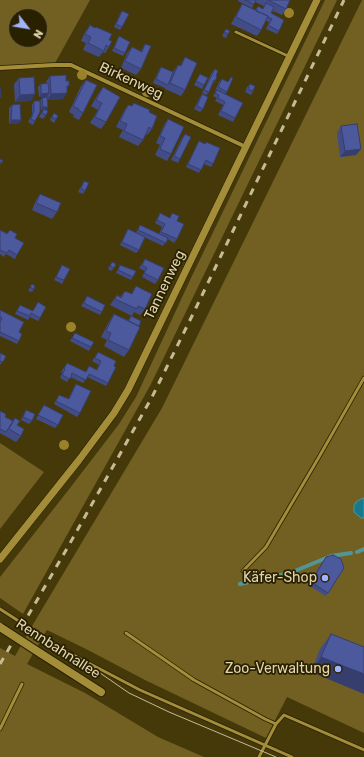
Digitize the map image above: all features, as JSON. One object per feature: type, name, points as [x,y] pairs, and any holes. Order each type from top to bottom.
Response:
[{"type":"main road","name":"Rennbahnallee","points":[[0,628],[101,692]]},
{"type":"street","name":"Tannenweg","points":[[0,559],[79,460],[114,413],[128,390],[317,0]]},
{"type":"street","name":"Birkenweg","points":[[0,68],[71,65],[246,147]]},
{"type":"lane","points":[[236,32],[290,57]]},
{"type":"lane","points":[[243,571],[266,547],[320,457],[364,378]]},
{"type":"lane","points":[[0,609],[77,657],[140,690],[292,757]]},
{"type":"lane","points":[[126,633],[194,680],[276,724]]},
{"type":"lane","points":[[0,729],[22,684]]},
{"type":"lane","points":[[259,757],[276,724],[284,715],[364,750]]},
{"type":"shaded area","points":[[0,0],[90,0],[54,65],[0,68]]},
{"type":"shaded area","points":[[325,0],[337,0],[151,384],[23,614],[0,598],[0,577],[119,424],[136,397],[191,278]]},
{"type":"shaded area","points":[[362,0],[364,0],[364,733],[287,697],[266,738],[145,680],[47,630],[27,664],[85,693],[158,737],[204,757],[0,757],[0,648],[15,656],[162,408]]},
{"type":"shaded area","points":[[0,443],[44,472],[0,529]]},
{"type":"water","points":[[364,498],[364,518],[361,518],[354,512],[354,506],[356,502]]},
{"type":"building","points":[[245,0],[256,0],[254,4]]},
{"type":"building","points":[[268,0],[290,0],[286,9]]},
{"type":"building","points":[[266,3],[274,7],[271,13],[284,20],[279,31],[268,25],[272,19],[256,11],[258,6],[263,9]]},
{"type":"building","points":[[242,4],[268,16],[261,30],[236,17]]},
{"type":"building","points":[[122,11],[129,14],[122,27],[116,24]]},
{"type":"building","points":[[90,25],[112,34],[109,40],[112,41],[109,47],[106,45],[104,51],[88,43],[91,37],[85,34]]},
{"type":"building","points":[[226,29],[230,31],[228,34],[224,32]]},
{"type":"building","points":[[119,36],[130,42],[125,53],[114,48]]},
{"type":"building","points":[[145,44],[151,46],[141,69],[125,61],[132,47],[142,52]]},
{"type":"building","points":[[185,57],[197,63],[185,90],[170,83],[178,65],[181,66]]},
{"type":"building","points":[[161,67],[173,72],[168,85],[156,79]]},
{"type":"building","points":[[215,69],[218,71],[217,77],[215,81],[214,80],[209,92],[204,90]]},
{"type":"building","points":[[200,74],[208,78],[204,85],[196,81]]},
{"type":"building","points":[[66,75],[66,81],[69,81],[67,93],[51,94],[50,76]]},
{"type":"building","points":[[34,77],[35,94],[20,95],[19,78]]},
{"type":"building","points":[[231,77],[233,78],[227,92],[218,87],[222,79],[228,82]]},
{"type":"building","points":[[86,80],[97,85],[83,113],[73,106]]},
{"type":"building","points":[[48,83],[49,93],[41,94],[41,84]]},
{"type":"building","points":[[250,84],[255,86],[253,91],[248,89]]},
{"type":"building","points":[[103,87],[120,97],[106,122],[95,117],[102,103],[96,100]]},
{"type":"building","points":[[217,90],[243,103],[235,118],[221,111],[225,102],[218,98],[219,95],[215,93]]},
{"type":"building","points":[[202,94],[208,97],[203,109],[197,106]]},
{"type":"building","points":[[47,97],[48,107],[43,107],[42,98]]},
{"type":"building","points":[[34,101],[40,101],[40,112],[35,121],[31,119],[34,111]]},
{"type":"building","points":[[134,103],[150,110],[149,112],[157,116],[152,129],[149,127],[143,140],[124,131],[127,124],[120,121],[128,105],[132,106]]},
{"type":"building","points":[[20,104],[21,120],[11,120],[12,105]]},
{"type":"building","points":[[44,109],[48,111],[46,115],[42,113]]},
{"type":"building","points":[[54,113],[58,116],[56,119],[52,117]]},
{"type":"building","points":[[168,119],[184,127],[171,154],[160,149],[165,138],[160,136]]},
{"type":"building","points":[[357,124],[361,149],[345,151],[341,126]]},
{"type":"building","points":[[185,134],[191,137],[180,159],[174,156]]},
{"type":"building","points":[[199,141],[205,144],[206,142],[220,148],[213,164],[206,160],[201,170],[188,164]]},
{"type":"building","points":[[84,181],[89,183],[85,191],[81,188]]},
{"type":"building","points":[[40,194],[61,203],[57,212],[36,203]]},
{"type":"building","points":[[160,213],[170,218],[172,213],[179,216],[177,221],[184,224],[177,239],[161,232],[165,224],[157,220]]},
{"type":"building","points":[[140,225],[168,238],[166,243],[138,230]]},
{"type":"building","points":[[128,229],[145,237],[139,250],[122,242]]},
{"type":"building","points":[[0,230],[7,234],[10,230],[17,234],[15,238],[24,243],[17,255],[9,250],[7,253],[0,250]]},
{"type":"building","points":[[145,259],[164,268],[158,280],[144,273],[147,268],[142,265]]},
{"type":"building","points":[[112,262],[116,264],[114,268],[110,266]]},
{"type":"building","points":[[62,265],[70,269],[64,280],[56,277]]},
{"type":"building","points":[[120,265],[136,271],[133,277],[118,270]]},
{"type":"building","points":[[32,284],[35,286],[34,289],[30,287]]},
{"type":"building","points":[[136,286],[152,294],[145,309],[138,306],[137,309],[115,299],[117,295],[121,298],[125,291],[132,294]]},
{"type":"building","points":[[87,296],[105,305],[102,312],[84,303]]},
{"type":"building","points":[[38,302],[46,307],[40,318],[31,313],[30,316],[17,311],[20,305],[33,311]]},
{"type":"building","points":[[0,310],[24,322],[19,332],[22,334],[19,341],[0,332],[0,322],[2,318],[0,317]]},
{"type":"building","points":[[114,314],[140,327],[129,350],[108,340],[111,333],[106,331]]},
{"type":"building","points":[[131,316],[141,321],[139,326],[129,321]]},
{"type":"building","points":[[75,333],[94,342],[91,347],[72,338]]},
{"type":"building","points":[[98,352],[116,361],[114,366],[116,367],[108,383],[89,374],[86,380],[72,373],[70,379],[62,375],[67,363],[86,372],[89,366],[97,370],[101,361],[95,358]]},
{"type":"building","points":[[0,353],[6,356],[3,362],[0,361]]},
{"type":"building","points":[[76,384],[91,391],[80,413],[56,401],[59,395],[69,399]]},
{"type":"building","points":[[44,405],[63,415],[58,425],[38,415]]},
{"type":"building","points":[[26,410],[35,414],[32,421],[23,417]]},
{"type":"building","points":[[0,411],[6,414],[5,417],[13,421],[6,432],[0,429]]},
{"type":"building","points":[[15,418],[20,421],[17,425],[24,429],[21,436],[9,429]]},
{"type":"building","name":"Käfer-Shop","points":[[333,555],[341,559],[344,568],[328,593],[311,582],[326,557]]},
{"type":"building","points":[[331,634],[364,647],[364,674],[321,657]]},
{"type":"waterway","points":[[357,552],[364,549]]},
{"type":"waterway","points":[[240,584],[290,573],[331,556],[351,553]]},
{"type":"tram line","points":[[77,657],[129,693],[169,712],[276,757]]},
{"type":"railway","points":[[0,664],[152,397],[344,0]]},
{"type":"place","name":"Käfer-Shop","points":[[325,578]]},
{"type":"place","name":"Zoo-Verwaltung","points":[[338,669]]}]
